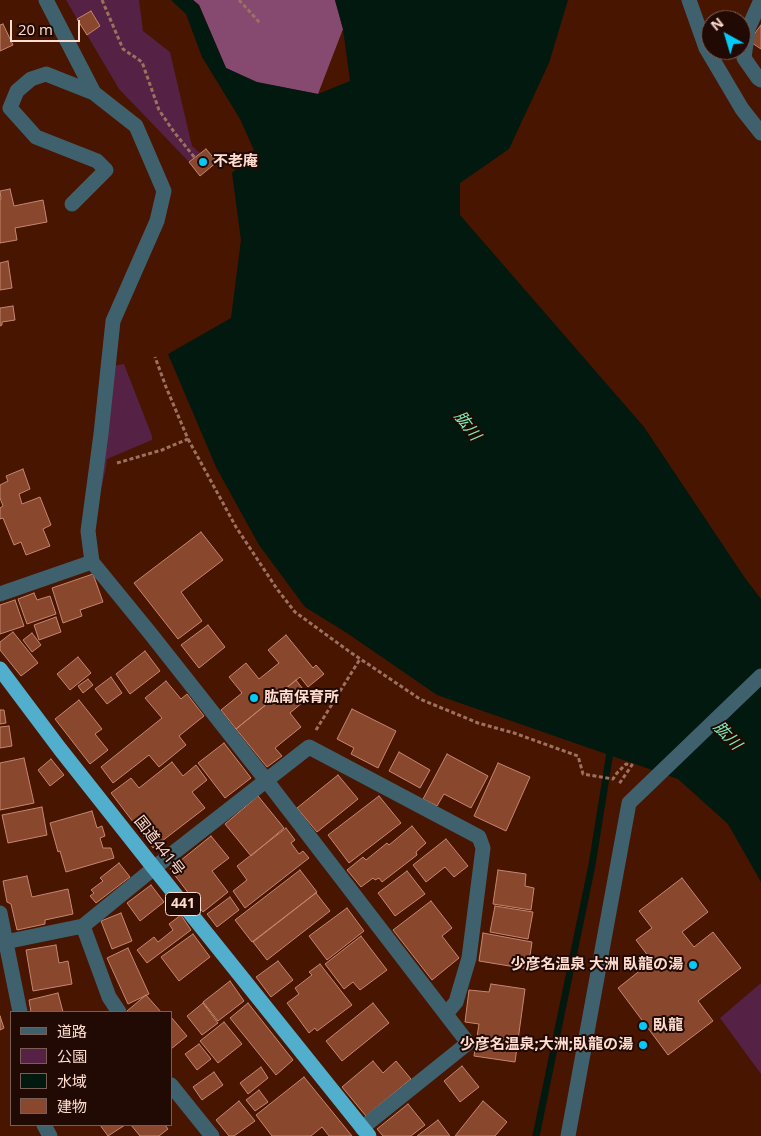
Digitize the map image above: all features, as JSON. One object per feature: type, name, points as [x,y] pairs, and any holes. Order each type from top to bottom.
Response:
[{"type":"highway","name":"国道441号","points":[[0,669],[60,749],[365,1132]]},
{"type":"street","points":[[46,0],[94,93]]},
{"type":"street","points":[[689,0],[706,48],[742,109],[761,133]]},
{"type":"street","points":[[761,0],[748,29],[744,58],[761,80]]},
{"type":"street","points":[[72,204],[106,170],[97,160],[36,137],[10,108],[17,91],[31,79],[46,74],[94,93],[136,126],[164,191],[157,221],[114,321],[88,531],[92,562],[266,780],[468,1043],[365,1132]]},
{"type":"street","points":[[0,594],[92,562]]},
{"type":"street","points":[[568,1136],[629,803],[761,676]]},
{"type":"street","points":[[5,942],[83,926],[309,747],[479,836],[483,848],[469,958],[456,1002],[446,1014]]},
{"type":"street","points":[[0,913],[20,1011]]},
{"type":"street","points":[[83,926],[109,997],[118,1011]]},
{"type":"street","points":[[172,1086],[212,1136]]},
{"type":"path","points":[[102,0],[124,49],[142,62],[159,110],[195,158]]},
{"type":"path","points":[[240,0],[261,24]]},
{"type":"path","points":[[155,357],[188,439],[236,528],[277,589],[295,612],[420,699],[478,723],[514,733],[578,756],[583,774],[613,779],[626,764],[632,766],[619,784]]},
{"type":"path","points":[[116,463],[162,450],[188,439]]},
{"type":"path","points":[[309,747],[317,728],[360,659]]},
{"type":"green space","points":[[66,0],[139,0],[143,31],[170,52],[192,146],[200,153],[189,162],[119,89],[87,35],[100,26],[91,11],[77,19]]},
{"type":"green space","points":[[124,364],[152,440],[107,459],[102,486],[98,485],[113,366]]},
{"type":"green space","points":[[761,983],[761,1074],[720,1018]]},
{"type":"shaded area","points":[[193,0],[335,0],[343,29],[318,94],[255,82],[226,68],[199,5]]},
{"type":"water","name":"肱川","points":[[171,0],[193,0],[199,5],[226,68],[257,82],[318,94],[350,81],[343,29],[335,0],[568,0],[549,63],[509,149],[460,183],[460,215],[644,427],[761,599],[761,882],[728,824],[678,779],[437,695],[347,633],[305,607],[259,545],[216,467],[168,354],[231,318],[241,240],[232,173],[254,150],[240,119],[202,57],[186,14]]},
{"type":"building","points":[[91,11],[100,26],[87,35],[77,19]]},
{"type":"building","points":[[3,24],[13,45],[0,51],[0,25]]},
{"type":"building","points":[[761,25],[761,49],[751,42],[751,38]]},
{"type":"building","name":"不老庵","points":[[206,149],[217,162],[200,176],[189,162]]},
{"type":"building","points":[[10,189],[14,206],[43,200],[47,222],[15,228],[17,240],[0,243],[0,191]]},
{"type":"building","points":[[8,261],[12,288],[0,290],[0,263]]},
{"type":"building","points":[[13,306],[15,320],[2,322],[0,326],[0,308]]},
{"type":"building","points":[[23,469],[30,489],[19,494],[22,504],[40,497],[51,525],[43,529],[50,546],[26,555],[21,542],[14,545],[3,518],[0,519],[0,508],[3,506],[0,498],[0,485],[8,481],[6,476]]},
{"type":"building","points":[[201,532],[223,560],[181,592],[202,621],[178,639],[134,583]]},
{"type":"building","points":[[93,574],[103,602],[80,610],[82,616],[63,623],[52,588]]},
{"type":"building","points":[[34,593],[37,600],[50,596],[56,614],[27,624],[18,599]]},
{"type":"building","points":[[15,600],[24,626],[0,634],[0,605]]},
{"type":"building","points":[[56,617],[61,632],[39,640],[34,625]]},
{"type":"building","points":[[208,625],[225,647],[199,668],[181,645]]},
{"type":"building","points":[[13,632],[38,663],[21,676],[0,650],[0,642]]},
{"type":"building","points":[[32,633],[41,645],[32,652],[23,640]]},
{"type":"building","points":[[286,635],[313,668],[316,665],[324,674],[308,687],[300,677],[236,729],[221,710],[242,693],[229,677],[246,663],[259,679],[279,663],[268,650]]},
{"type":"building","points":[[145,651],[160,671],[130,694],[116,674]]},
{"type":"building","points":[[78,657],[91,673],[70,690],[57,674]]},
{"type":"building","points":[[111,677],[122,693],[107,704],[95,689]]},
{"type":"building","points":[[88,679],[93,685],[83,693],[78,686]]},
{"type":"building","points":[[296,680],[309,697],[290,713],[301,727],[275,748],[282,756],[267,767],[236,729]]},
{"type":"building","points":[[166,681],[181,699],[187,694],[204,716],[179,736],[186,745],[159,767],[149,755],[113,783],[101,767],[162,718],[145,698]]},
{"type":"building","points":[[79,700],[102,729],[95,734],[108,750],[90,764],[55,719]]},
{"type":"building","points":[[352,709],[396,731],[378,768],[351,754],[354,748],[337,739]]},
{"type":"building","points":[[0,710],[4,710],[6,723],[0,724]]},
{"type":"building","points":[[9,726],[12,746],[0,748],[0,727]]},
{"type":"building","points":[[224,743],[251,778],[225,798],[198,763]]},
{"type":"building","points":[[399,752],[430,770],[420,788],[389,771]]},
{"type":"building","points":[[447,754],[488,776],[471,808],[444,794],[437,806],[423,799]]},
{"type":"building","points":[[24,758],[34,803],[0,810],[0,763]]},
{"type":"building","points":[[51,759],[64,775],[50,786],[38,770]]},
{"type":"building","points":[[172,762],[183,776],[196,765],[207,780],[192,792],[205,808],[153,848],[111,793],[131,778],[139,788]]},
{"type":"building","points":[[498,763],[530,777],[506,831],[474,816]]},
{"type":"building","points":[[338,775],[358,799],[317,832],[297,808]]},
{"type":"building","points":[[258,796],[284,828],[251,856],[225,824]]},
{"type":"building","points":[[379,796],[401,823],[349,863],[328,835]]},
{"type":"building","points":[[42,807],[47,835],[8,843],[2,815]]},
{"type":"building","points":[[92,811],[97,828],[102,826],[105,836],[100,838],[103,848],[111,848],[114,858],[66,872],[50,823]]},
{"type":"building","points":[[412,826],[426,843],[416,852],[417,855],[382,882],[379,878],[375,880],[373,878],[361,887],[347,870],[363,857],[366,860],[387,843],[389,845]]},
{"type":"building","points":[[286,828],[295,840],[291,843],[299,854],[303,851],[309,858],[245,908],[233,891],[247,880],[237,866]]},
{"type":"building","points":[[211,836],[229,858],[212,871],[228,892],[203,912],[170,869]]},
{"type":"building","points":[[446,839],[468,866],[454,877],[445,867],[426,882],[413,865]]},
{"type":"building","points":[[119,863],[130,877],[96,903],[90,896],[94,893],[91,890],[103,881],[100,878]]},
{"type":"building","points":[[300,870],[317,892],[252,942],[235,920]]},
{"type":"building","points":[[498,870],[526,874],[525,886],[534,888],[531,910],[493,904]]},
{"type":"building","points":[[407,871],[425,894],[395,916],[378,893]]},
{"type":"building","points":[[27,876],[32,897],[68,889],[73,914],[45,920],[45,924],[17,930],[11,904],[7,902],[3,881]]},
{"type":"building","name":"少彦名温泉 大洲 臥龍の湯","points":[[682,878],[708,912],[682,932],[694,947],[713,932],[741,968],[698,1001],[713,1021],[668,1055],[618,988],[652,961],[636,940],[652,928],[639,911]]},
{"type":"building","points":[[151,885],[164,902],[140,921],[127,903]]},
{"type":"building","points":[[316,893],[330,911],[267,960],[253,942]]},
{"type":"building","points":[[230,897],[239,910],[217,927],[207,914]]},
{"type":"building","points":[[431,901],[452,928],[442,936],[459,958],[432,980],[393,930]]},
{"type":"building","points":[[495,906],[533,912],[528,939],[490,932]]},
{"type":"building","points":[[347,908],[364,931],[327,960],[309,936]]},
{"type":"building","points":[[121,913],[132,941],[112,949],[101,921]]},
{"type":"building","points":[[181,915],[191,930],[147,963],[137,950],[154,937],[158,942],[173,930],[169,924]]},
{"type":"building","points":[[483,933],[532,942],[528,969],[479,961]]},
{"type":"building","points":[[193,934],[210,957],[179,981],[161,957]]},
{"type":"building","points":[[361,936],[387,970],[360,990],[353,982],[344,989],[325,964]]},
{"type":"building","points":[[56,945],[59,963],[68,961],[72,984],[33,991],[26,950]]},
{"type":"building","points":[[128,948],[149,994],[128,1004],[107,958]]},
{"type":"building","points":[[278,961],[293,980],[271,997],[256,977]]},
{"type":"building","points":[[320,964],[352,1005],[317,1031],[315,1028],[309,1033],[287,1003],[299,994],[295,988],[312,975],[309,972]]},
{"type":"building","points":[[230,981],[244,1001],[218,1021],[203,1002]]},
{"type":"building","points":[[491,984],[525,989],[515,1062],[474,1056],[479,1024],[465,1022],[469,990],[489,992]]},
{"type":"building","points":[[58,993],[63,1011],[31,1011],[29,1000]]},
{"type":"building","points":[[146,995],[160,1011],[127,1011]]},
{"type":"building","points":[[203,1003],[218,1023],[202,1035],[187,1016]]},
{"type":"building","points":[[248,1003],[293,1060],[276,1075],[230,1018]]},
{"type":"building","points":[[373,1003],[389,1023],[342,1061],[326,1041]]},
{"type":"building","points":[[0,1016],[4,1028],[0,1030]]},
{"type":"building","points":[[172,1018],[187,1036],[172,1048]]},
{"type":"building","points":[[224,1022],[242,1044],[218,1063],[200,1041]]},
{"type":"building","points":[[199,1044],[211,1059],[197,1070],[185,1054]]},
{"type":"building","points":[[373,1061],[383,1073],[396,1061],[411,1079],[366,1116],[342,1087]]},
{"type":"building","points":[[462,1066],[479,1087],[460,1102],[444,1081]]},
{"type":"building","points":[[261,1067],[268,1078],[248,1094],[240,1083]]},
{"type":"building","points":[[214,1072],[223,1085],[202,1100],[193,1087]]},
{"type":"building","points":[[304,1077],[352,1136],[329,1136],[322,1127],[311,1136],[272,1136],[256,1115]]},
{"type":"building","points":[[259,1090],[268,1102],[255,1111],[246,1100]]},
{"type":"building","points":[[239,1101],[255,1121],[234,1136],[229,1136],[216,1120]]},
{"type":"building","points":[[483,1101],[507,1122],[495,1136],[455,1136]]},
{"type":"building","points":[[408,1104],[425,1125],[411,1136],[383,1136],[377,1129]]},
{"type":"building","points":[[438,1120],[450,1136],[417,1136]]},
{"type":"building","points":[[101,1126],[123,1126],[108,1136]]},
{"type":"building","points":[[132,1126],[166,1126],[168,1129],[159,1136],[140,1136]]},
{"type":"waterway","points":[[536,1136],[592,865],[611,746]]},
{"type":"place","name":"不老庵","points":[[203,162]]},
{"type":"place","name":"肱南保育所","points":[[254,698]]},
{"type":"place","name":"少彦名温泉 大洲 臥龍の湯","points":[[693,965]]},
{"type":"place","name":"臥龍","points":[[643,1026]]},
{"type":"place","name":"少彦名温泉;大洲;臥龍の湯","points":[[643,1045]]}]
